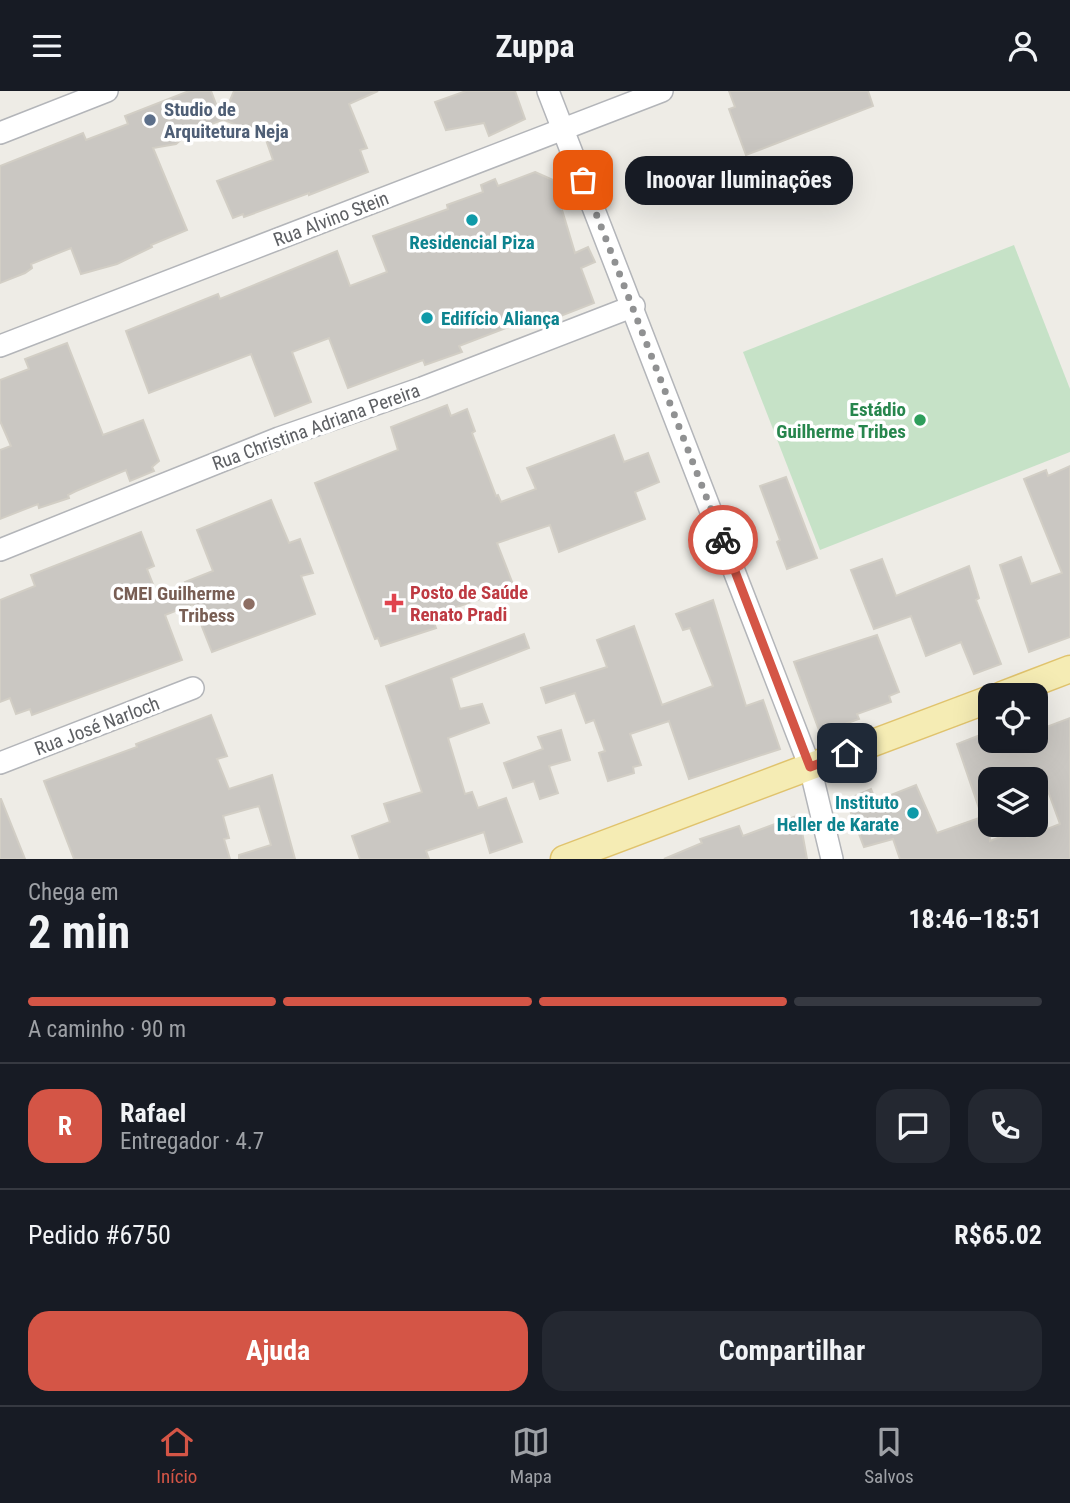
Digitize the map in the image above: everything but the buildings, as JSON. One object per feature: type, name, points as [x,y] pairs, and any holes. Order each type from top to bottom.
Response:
[{"type":"main road","points":[[1033,683],[1070,669]]},
{"type":"main road","points":[[564,859],[978,704]]},
{"type":"street","points":[[0,133],[107,91]]},
{"type":"street","points":[[548,91],[634,306],[810,767],[832,859]]},
{"type":"street","name":"Rua Alvino Stein","points":[[0,346],[662,91]]},
{"type":"street","name":"Rua Christina Adriana Pereira","points":[[0,550],[279,438],[422,388],[634,306]]},
{"type":"street","name":"Rua José Narloch","points":[[0,763],[193,688]]},
{"type":"green space","name":"Estádio Guilherme Tribes","points":[[1014,245],[1070,389],[1070,452],[820,550],[743,352]]},
{"type":"way so far","points":[[583,180],[723,540]]},
{"type":"place","name":"Studio de Arquitetura Neja","points":[[150,120]]},
{"type":"place","name":"Inoovar Iluminações","points":[[583,180]]},
{"type":"place","name":"Residencial Piza","points":[[472,220]]},
{"type":"place","name":"Edifício Aliança","points":[[427,318]]},
{"type":"place","name":"Estádio Guilherme Tribes","points":[[920,420]]},
{"type":"place","name":"Posto de Saúde Renato Pradi","points":[[394,603]]},
{"type":"place","name":"CMEI Guilherme Tribess","points":[[249,604]]},
{"type":"place","name":"Instituto Heller de Karate","points":[[913,813]]},
{"type":"route","points":[[723,540],[810,767],[847,753]]}]
